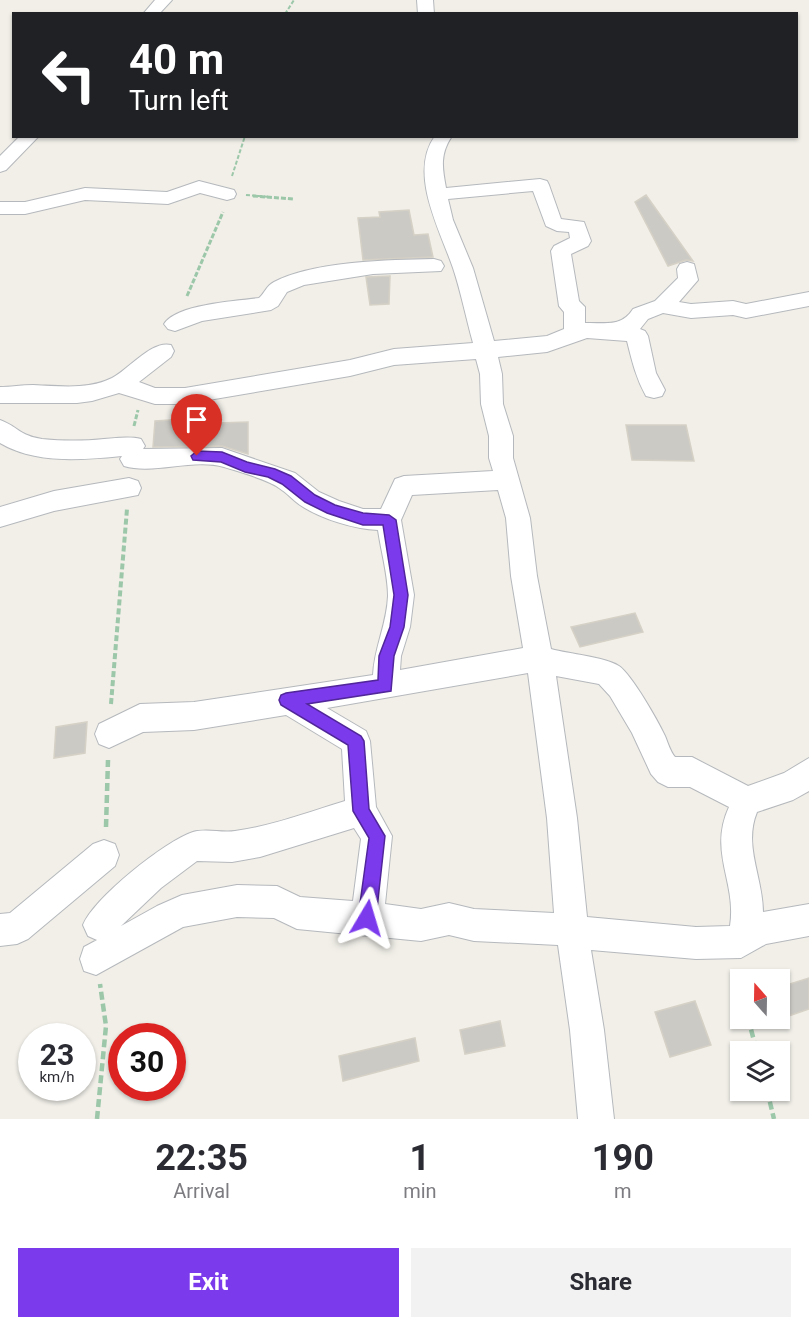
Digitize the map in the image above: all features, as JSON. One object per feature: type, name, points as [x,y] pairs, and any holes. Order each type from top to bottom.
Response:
[{"type":"street","points":[[152,12],[164,0]]},
{"type":"street","points":[[0,166],[29,138]]},
{"type":"street","points":[[443,138],[436,147],[433,157],[443,220],[464,268],[485,349],[491,374],[492,404],[501,436],[501,458],[518,518],[524,576],[547,704],[562,818],[572,930],[587,1030],[596,1119]]},
{"type":"street","points":[[440,194],[540,185],[553,222],[557,225],[577,226],[581,241],[561,251],[569,306],[575,307],[574,332]]},
{"type":"street","points":[[0,208],[44,204],[85,194],[168,198],[199,187],[227,194]]},
{"type":"street","points":[[0,221],[24,214],[44,204]]},
{"type":"street","points":[[175,324],[198,315],[264,305],[271,301],[274,292],[280,287],[301,279],[372,267],[434,266]]},
{"type":"street","points":[[622,331],[637,320],[640,314],[662,306],[688,280],[687,269]]},
{"type":"street","points":[[662,306],[692,311],[733,308],[746,311],[809,299]]},
{"type":"street","points":[[120,385],[144,393],[169,397],[185,396],[350,369],[394,357],[547,344],[566,339],[574,332],[598,329],[622,331],[637,336],[645,374],[654,390]]},
{"type":"street","points":[[0,414],[6,395],[75,396],[120,385],[163,351]]},
{"type":"street","points":[[0,429],[3,434],[28,446],[222,457],[253,469],[271,472],[287,480],[310,499],[332,509],[363,519],[389,520]]},
{"type":"street","points":[[386,686],[387,656],[397,627],[401,595],[389,520],[404,486],[508,480]]},
{"type":"street","points":[[0,517],[54,501],[129,488]]},
{"type":"street","points":[[109,734],[140,718],[194,716],[386,686],[539,658],[573,668],[598,670],[609,675],[620,687],[642,723],[654,744],[661,764],[668,772],[692,772],[747,801],[793,785],[809,773]]},
{"type":"street","points":[[286,700],[356,741],[361,811],[377,836],[367,918]]},
{"type":"street","points":[[741,942],[747,924],[747,906],[735,842],[736,826],[747,801]]},
{"type":"street","points":[[99,925],[150,877],[185,851],[196,846],[232,847],[260,842],[361,811]]},
{"type":"street","points":[[0,930],[17,928],[104,855]]},
{"type":"street","points":[[96,958],[182,911],[237,901],[277,902],[297,913],[421,925],[448,919],[474,925],[572,930],[639,939],[741,942],[767,927],[809,920]]},
{"type":"path","points":[[175,324],[222,218],[244,138]]},
{"type":"path","points":[[227,194],[293,199]]},
{"type":"path","points":[[132,452],[135,417],[144,393]]},
{"type":"path","points":[[104,855],[109,734],[129,488]]},
{"type":"path","points":[[96,958],[106,1026],[97,1119]]},
{"type":"path","points":[[770,1101],[774,1119]]},
{"type":"building","points":[[646,195],[693,261],[686,260],[668,266],[635,202]]},
{"type":"building","points":[[409,210],[414,235],[428,234],[433,257],[363,260],[358,218],[380,217],[379,212]]},
{"type":"building","points":[[390,276],[389,304],[370,305],[366,277]]},
{"type":"building","points":[[185,419],[185,424],[248,422],[248,454],[222,446],[153,447],[155,421]]},
{"type":"building","points":[[626,425],[686,425],[694,461],[632,460]]},
{"type":"building","points":[[635,613],[643,632],[580,647],[571,627]]},
{"type":"building","points":[[87,722],[85,753],[54,758],[56,727]]},
{"type":"building","points":[[809,978],[809,1009],[790,1016],[790,984]]},
{"type":"building","points":[[695,1001],[711,1045],[670,1057],[655,1012]]},
{"type":"building","points":[[500,1021],[505,1046],[465,1054],[460,1030]]},
{"type":"building","points":[[415,1038],[419,1061],[343,1081],[339,1056]]},
{"type":"route","points":[[197,456],[222,457],[245,467],[271,472],[287,480],[310,499],[332,509],[363,519],[389,520],[401,595],[397,627],[387,656],[386,686],[286,700],[356,741],[361,811],[377,836],[367,918]]}]
